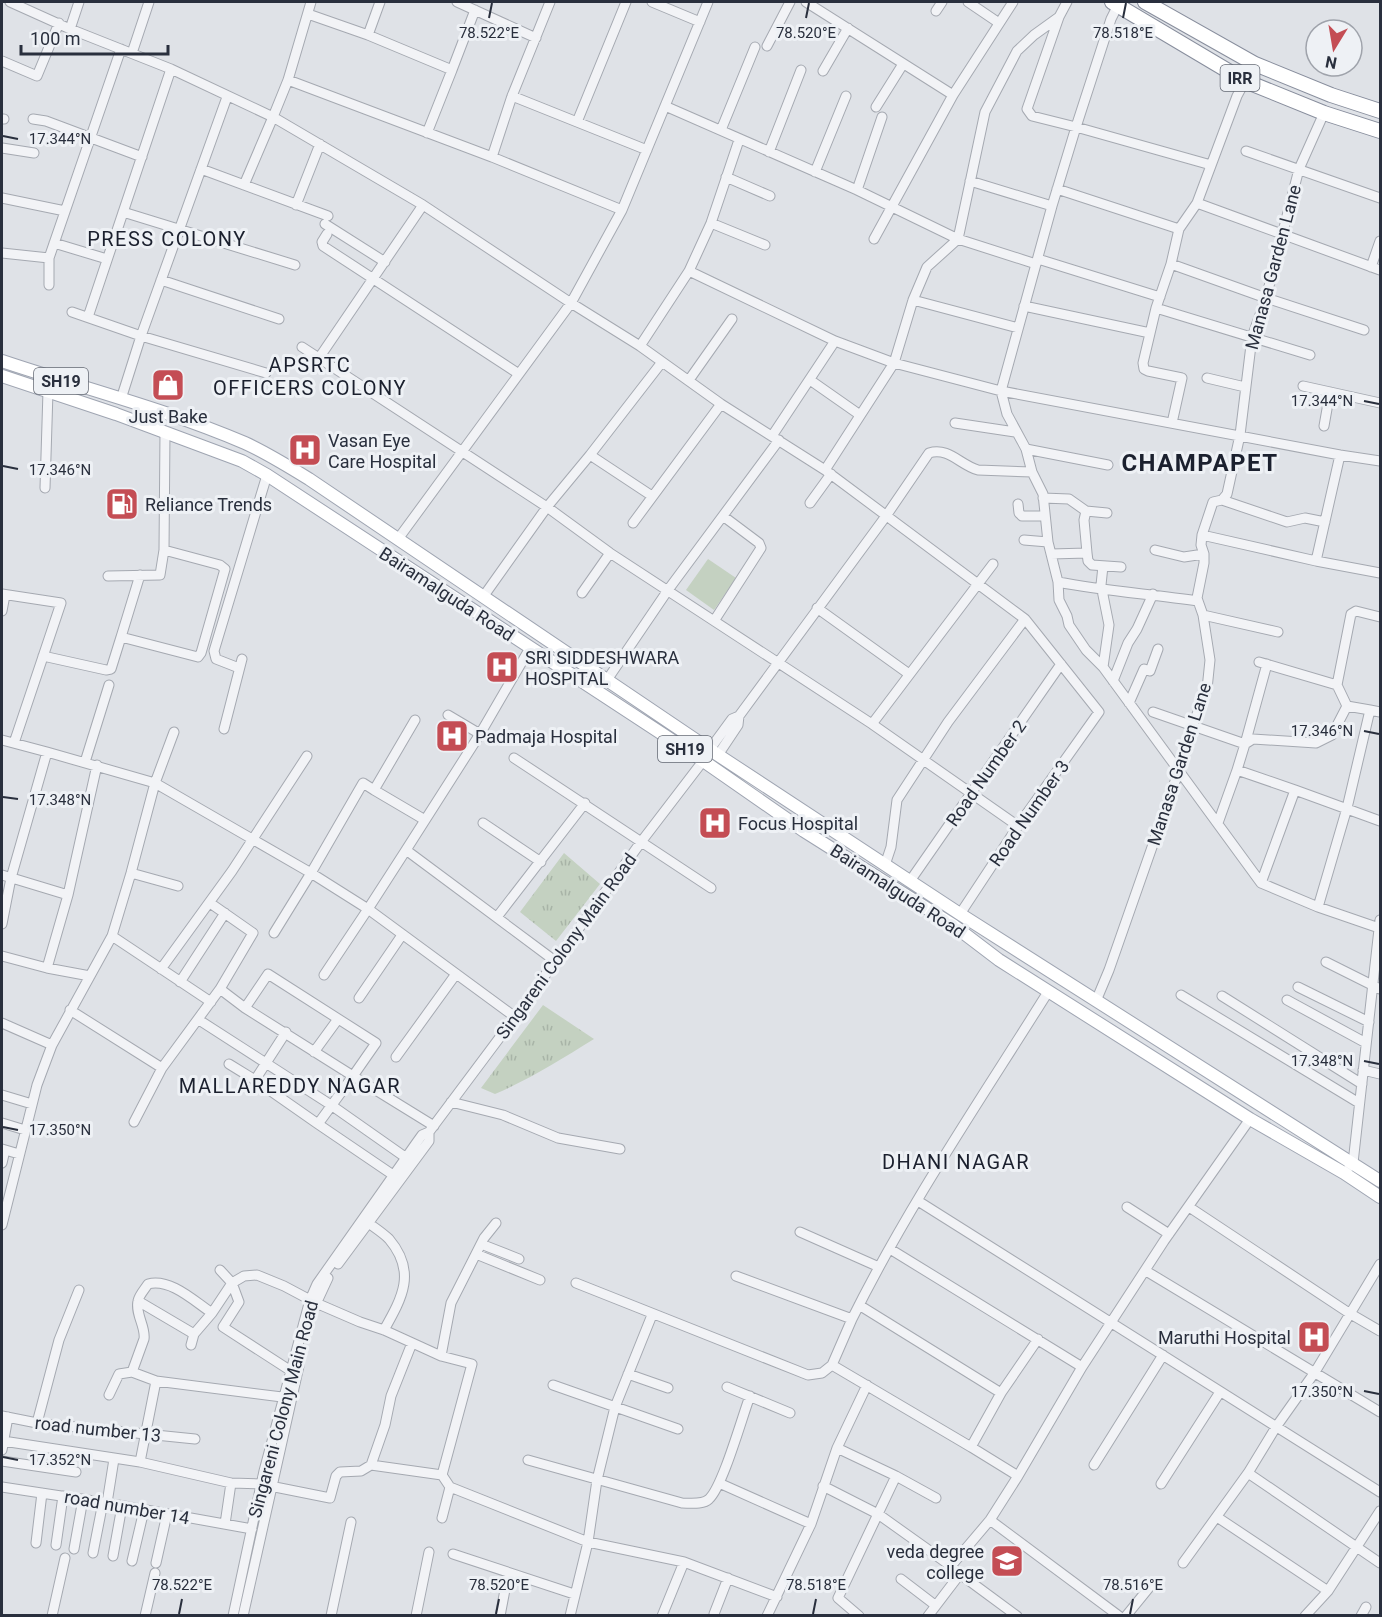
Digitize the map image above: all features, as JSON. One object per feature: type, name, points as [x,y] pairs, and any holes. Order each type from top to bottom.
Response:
[{"type":"highway","name":"IRR","points":[[1145,2],[1255,64],[1331,95],[1380,111]]},
{"type":"highway","name":"IRR","points":[[1115,3],[1245,81],[1324,113],[1380,131]]},
{"type":"main road","name":"Bairamalguda Road","points":[[2,361],[203,427],[254,448],[309,479],[885,865],[1380,1181]]},
{"type":"main road","name":"Bairamalguda Road","points":[[2,376],[247,463],[703,761],[804,831],[953,925],[999,960],[1048,992],[1250,1119],[1344,1173],[1380,1197]]},
{"type":"main road","points":[[247,463],[254,448]]},
{"type":"street","points":[[10,2],[171,69],[226,97],[273,117],[423,205],[640,346],[721,404],[828,472],[1025,619],[1061,664]]},
{"type":"street","points":[[69,28],[80,2]]},
{"type":"street","points":[[132,53],[149,2]]},
{"type":"street","points":[[244,185],[288,80],[311,2]]},
{"type":"street","points":[[368,35],[380,2]]},
{"type":"street","points":[[457,2],[536,38]]},
{"type":"street","points":[[492,157],[512,96],[550,2]]},
{"type":"street","points":[[577,122],[626,2]]},
{"type":"street","points":[[652,2],[700,22]]},
{"type":"street","points":[[398,539],[571,303],[622,210],[708,2]]},
{"type":"street","points":[[767,46],[790,2]]},
{"type":"street","points":[[806,2],[953,95]]},
{"type":"street","points":[[936,11],[942,2]]},
{"type":"street","points":[[968,2],[999,23]]},
{"type":"street","points":[[874,239],[953,95],[1013,2]]},
{"type":"street","points":[[1067,2],[1059,17],[1027,109],[1032,116],[1211,165]]},
{"type":"street","points":[[1115,3],[1052,206],[1001,391],[1007,414],[1026,450],[1043,498],[1048,542],[1058,582],[1059,600],[1069,626],[1086,650],[1103,666],[1261,883],[1318,907],[1380,924],[1377,988],[1366,1043],[1353,1163],[1344,1173]]},
{"type":"street","points":[[427,133],[475,10]]},
{"type":"street","points":[[308,14],[368,35],[452,70]]},
{"type":"street","points":[[810,503],[860,415],[894,363],[913,300],[927,267],[958,239],[985,112],[1017,51],[1059,17]]},
{"type":"street","points":[[2,61],[37,76],[59,23]]},
{"type":"street","points":[[823,71],[848,28]]},
{"type":"street","points":[[721,130],[755,47]]},
{"type":"street","points":[[49,285],[49,258],[121,49]]},
{"type":"street","points":[[876,107],[903,64]]},
{"type":"street","points":[[88,317],[171,69]]},
{"type":"street","points":[[769,152],[801,70]]},
{"type":"street","points":[[288,80],[492,157],[622,210]]},
{"type":"street","points":[[1172,423],[1182,378],[1148,371],[1144,369],[1143,363],[1156,308],[1172,264],[1179,229],[1197,203],[1237,96],[1245,81]]},
{"type":"street","points":[[512,96],[647,150]]},
{"type":"street","points":[[815,172],[846,96]]},
{"type":"street","points":[[121,399],[226,97]]},
{"type":"street","points":[[665,106],[857,190],[958,239],[1160,297]]},
{"type":"street","name":"Manasa Garden Lane","points":[[1096,1001],[1109,970],[1192,727],[1207,690],[1210,660],[1203,615],[1198,601],[1204,555],[1201,545],[1202,535],[1213,502],[1222,500],[1227,494],[1240,435],[1252,337],[1266,298],[1299,169],[1324,113]]},
{"type":"street","points":[[857,190],[882,117]]},
{"type":"street","points":[[33,119],[46,121],[142,157]]},
{"type":"street","points":[[640,346],[689,271],[711,223],[739,140]]},
{"type":"street","points":[[296,205],[320,144]]},
{"type":"street","points":[[2,148],[34,153]]},
{"type":"street","points":[[1246,151],[1380,198]]},
{"type":"street","points":[[201,169],[296,205],[385,262]]},
{"type":"street","points":[[726,177],[770,196]]},
{"type":"street","points":[[970,181],[1052,206]]},
{"type":"street","points":[[1057,189],[1179,229]]},
{"type":"street","points":[[2,198],[65,211]]},
{"type":"street","points":[[1197,203],[1376,269],[1380,241]]},
{"type":"street","points":[[319,358],[423,205]]},
{"type":"street","points":[[123,212],[295,265]]},
{"type":"street","points":[[711,223],[765,245]]},
{"type":"street","points":[[327,225],[323,246],[519,374]]},
{"type":"street","points":[[54,243],[108,259]]},
{"type":"street","points":[[2,253],[49,258]]},
{"type":"street","points":[[1172,264],[1364,330]]},
{"type":"street","points":[[689,271],[835,341],[894,363],[1001,391],[1380,461]]},
{"type":"street","points":[[161,280],[279,319]]},
{"type":"street","points":[[913,300],[1018,328]]},
{"type":"street","points":[[1024,306],[1150,333]]},
{"type":"street","points":[[1156,308],[1310,355]]},
{"type":"street","points":[[72,312],[141,336],[266,373]]},
{"type":"street","points":[[689,380],[732,320]]},
{"type":"street","points":[[607,680],[668,590],[723,516],[835,341]]},
{"type":"street","points":[[302,347],[547,507],[610,553],[872,724],[1018,826]]},
{"type":"street","points":[[483,597],[547,507],[662,362]]},
{"type":"street","points":[[1207,378],[1245,387]]},
{"type":"street","points":[[810,380],[860,415]]},
{"type":"street","points":[[1303,386],[1380,403]]},
{"type":"street","points":[[45,488],[48,391]]},
{"type":"street","points":[[1324,426],[1330,392]]},
{"type":"street","points":[[633,523],[721,404]]},
{"type":"street","points":[[955,423],[1016,432]]},
{"type":"street","points":[[108,576],[160,575],[164,550],[165,432]]},
{"type":"street","points":[[1026,450],[1108,465]]},
{"type":"street","points":[[714,752],[732,719],[739,716],[886,516],[929,453],[940,451],[978,470],[1032,472]]},
{"type":"street","points":[[590,455],[652,496]]},
{"type":"street","points":[[1316,561],[1340,455]]},
{"type":"street","points":[[224,729],[241,664],[216,659],[214,651],[267,475]]},
{"type":"street","points":[[1043,498],[1069,499],[1086,510],[1107,513]]},
{"type":"street","points":[[1222,500],[1287,522],[1305,518],[1325,522]]},
{"type":"street","points":[[1018,504],[1019,513],[1022,516],[1046,516]]},
{"type":"street","points":[[1086,510],[1084,520],[1089,564],[1121,567]]},
{"type":"street","points":[[714,621],[761,548],[759,543],[723,516]]},
{"type":"street","points":[[1202,535],[1380,573]]},
{"type":"street","points":[[1024,540],[1048,542]]},
{"type":"street","points":[[1155,549],[1184,557],[1204,555]]},
{"type":"street","points":[[121,637],[195,657],[200,655],[225,569],[220,565],[164,550]]},
{"type":"street","points":[[582,593],[610,553]]},
{"type":"street","points":[[1051,554],[1087,553]]},
{"type":"street","points":[[872,724],[993,564]]},
{"type":"street","points":[[1103,566],[1101,591],[1109,626],[1103,666]]},
{"type":"street","points":[[43,656],[106,670],[111,669],[140,575]]},
{"type":"street","points":[[1058,582],[1101,591],[1153,594],[1198,601]]},
{"type":"street","points":[[1113,681],[1128,643],[1137,629],[1142,614],[1149,606],[1153,594]]},
{"type":"street","points":[[2,611],[3,595],[61,603],[14,743]]},
{"type":"street","points":[[817,608],[909,674]]},
{"type":"street","points":[[1347,706],[1337,685],[1351,614],[1356,611],[1380,617]]},
{"type":"street","points":[[1203,615],[1278,632]]},
{"type":"street","points":[[885,865],[891,847],[897,800],[922,759],[1025,619]]},
{"type":"street","points":[[324,975],[480,734],[530,648]]},
{"type":"street","points":[[1129,703],[1144,669],[1150,671],[1158,649]]},
{"type":"street","points":[[1218,823],[1245,744],[1263,663],[1337,685]]},
{"type":"street","name":"Road Number 3","points":[[960,914],[1018,826],[1099,712],[1061,664]]},
{"type":"street","name":"Road Number 2","points":[[910,881],[1061,664]]},
{"type":"street","points":[[85,762],[109,685]]},
{"type":"street","points":[[1153,712],[1245,744],[1253,739],[1316,743],[1332,735],[1347,706]]},
{"type":"street","points":[[1347,706],[1380,712]]},
{"type":"street","points":[[1318,907],[1347,808],[1370,710]]},
{"type":"street","points":[[448,715],[480,734]]},
{"type":"street","points":[[374,790],[415,720]]},
{"type":"street","points":[[2,1225],[37,1085],[52,1045],[112,936],[155,783],[174,732]]},
{"type":"street","points":[[2,740],[155,783],[311,873],[368,909],[515,1017]]},
{"type":"street","points":[[2,924],[6,877],[47,752]]},
{"type":"street","points":[[161,969],[210,903],[307,756]]},
{"type":"street","points":[[514,758],[711,888]]},
{"type":"street","name":"Singareni Colony Main Road","points":[[396,1177],[405,1157],[422,1135],[431,1129],[703,761]]},
{"type":"street","points":[[47,968],[68,895],[97,765]]},
{"type":"street","points":[[1237,770],[1380,820]]},
{"type":"street","points":[[274,933],[363,783],[425,820]]},
{"type":"street","points":[[1261,883],[1295,790]]},
{"type":"street","points":[[497,917],[585,803]]},
{"type":"street","points":[[483,823],[541,862]]},
{"type":"street","points":[[406,850],[555,961]]},
{"type":"street","points":[[131,873],[178,886]]},
{"type":"street","points":[[6,877],[68,895]]},
{"type":"street","points":[[134,1122],[162,1068],[220,989],[253,933],[210,903]]},
{"type":"street","points":[[180,982],[225,913]]},
{"type":"street","points":[[359,998],[402,935]]},
{"type":"street","points":[[112,936],[211,1002]]},
{"type":"street","points":[[2,956],[90,976]]},
{"type":"street","points":[[1326,962],[1377,988]]},
{"type":"street","points":[[245,1008],[268,974],[376,1043],[318,1124]]},
{"type":"street","points":[[396,1057],[456,974]]},
{"type":"street","points":[[1298,987],[1369,1022]]},
{"type":"street","points":[[220,989],[245,1008],[286,1032],[314,1053],[404,1109],[407,1114],[431,1129]]},
{"type":"street","points":[[576,1283],[808,1375],[822,1373],[832,1365],[859,1305],[918,1201],[1048,992]]},
{"type":"street","points":[[1181,995],[1359,1103]]},
{"type":"street","points":[[1222,996],[1362,1084]]},
{"type":"street","points":[[1287,1000],[1366,1043]]},
{"type":"street","points":[[70,1010],[162,1068]]},
{"type":"street","points":[[314,1053],[338,1019]]},
{"type":"street","points":[[199,1020],[266,1061],[405,1157]]},
{"type":"street","points":[[2,1023],[52,1045]]},
{"type":"street","points":[[255,1080],[286,1032]]},
{"type":"street","points":[[229,1064],[396,1177]]},
{"type":"street","points":[[1363,1070],[1380,1074]]},
{"type":"street","points":[[2,1095],[32,1104]]},
{"type":"street","points":[[451,1102],[503,1115],[558,1138],[620,1149]]},
{"type":"street","points":[[951,1566],[990,1520],[1082,1367],[1169,1234],[1250,1119]]},
{"type":"street","points":[[2,1123],[25,1130]]},
{"type":"street","name":"Singareni Colony Main Road","points":[[243,1616],[265,1485],[317,1284],[396,1177],[429,1141],[431,1129]]},
{"type":"street","points":[[2,1163],[3,1150],[19,1154]]},
{"type":"street","points":[[918,1201],[1380,1492]]},
{"type":"street","points":[[1127,1207],[1169,1234]]},
{"type":"street","points":[[1189,1207],[1380,1331]]},
{"type":"street","points":[[365,1220],[388,1238],[405,1265],[401,1300],[384,1330]]},
{"type":"street","points":[[441,1356],[451,1303],[481,1244],[496,1223]]},
{"type":"street","points":[[800,1232],[879,1267]]},
{"type":"street","points":[[481,1244],[519,1259]]},
{"type":"street","points":[[890,1249],[1082,1367]]},
{"type":"street","points":[[476,1254],[540,1280]]},
{"type":"street","points":[[1183,1563],[1248,1473],[1276,1427],[1315,1372],[1380,1264]]},
{"type":"street","points":[[220,1270],[232,1283],[239,1302],[223,1327],[291,1371]]},
{"type":"street","points":[[1146,1271],[1380,1412]]},
{"type":"street","points":[[191,1345],[194,1334],[212,1313],[232,1283],[244,1276],[257,1275],[441,1356],[472,1364],[442,1475]]},
{"type":"street","points":[[736,1276],[852,1319]]},
{"type":"street","points":[[132,1372],[145,1334],[138,1301],[148,1284],[160,1283],[170,1286],[212,1313]]},
{"type":"street","points":[[37,1423],[59,1340],[79,1290]]},
{"type":"street","points":[[138,1301],[194,1334]]},
{"type":"street","name":"Singareni Colony Main Road","points":[[278,1433],[282,1397],[313,1301]]},
{"type":"street","points":[[859,1305],[1002,1393]]},
{"type":"street","points":[[570,1616],[588,1542],[597,1480],[615,1407],[652,1315]]},
{"type":"street","points":[[970,1447],[1038,1339]]},
{"type":"street","points":[[5,1416],[2,1446],[140,1462],[231,1483],[265,1485],[330,1498],[336,1476],[340,1472],[362,1471],[371,1465],[392,1396],[412,1343]]},
{"type":"street","points":[[1094,1465],[1163,1355]]},
{"type":"street","points":[[832,1365],[1018,1476]]},
{"type":"street","points":[[109,1395],[119,1374],[132,1372],[156,1381],[282,1397]]},
{"type":"street","points":[[628,1374],[668,1388]]},
{"type":"street","points":[[140,1462],[156,1381]]},
{"type":"street","points":[[553,1385],[678,1429]]},
{"type":"street","points":[[767,1616],[811,1524],[837,1448],[867,1385]]},
{"type":"street","points":[[727,1387],[790,1413]]},
{"type":"street","points":[[1161,1484],[1220,1392]]},
{"type":"street","points":[[528,1460],[682,1503],[700,1503],[708,1500],[719,1483],[750,1396]]},
{"type":"street","name":"road number 13","points":[[5,1416],[37,1423],[195,1439]]},
{"type":"street","points":[[837,1448],[936,1498]]},
{"type":"street","points":[[93,1553],[114,1459]]},
{"type":"street","points":[[2,1461],[76,1472]]},
{"type":"street","points":[[371,1465],[442,1475],[450,1487],[588,1542],[684,1562],[777,1597]]},
{"type":"street","points":[[1248,1473],[1380,1563]]},
{"type":"street","points":[[859,1616],[838,1598],[896,1476]]},
{"type":"street","points":[[225,1524],[231,1483]]},
{"type":"street","points":[[719,1483],[811,1524]]},
{"type":"street","points":[[823,1486],[878,1514],[1017,1616]]},
{"type":"street","name":"road number 14","points":[[2,1487],[252,1528]]},
{"type":"street","points":[[442,1518],[450,1487]]},
{"type":"street","points":[[36,1543],[42,1493]]},
{"type":"street","points":[[56,1545],[63,1496]]},
{"type":"street","points":[[74,1549],[83,1499]]},
{"type":"street","points":[[113,1556],[122,1506]]},
{"type":"street","name":"Singareni Colony Main Road","points":[[233,1616],[252,1528],[261,1509]]},
{"type":"street","points":[[132,1561],[144,1510]]},
{"type":"street","points":[[1305,1616],[1328,1591],[1380,1511]]},
{"type":"street","points":[[145,1616],[167,1514]]},
{"type":"street","points":[[1217,1517],[1328,1591]]},
{"type":"street","points":[[990,1520],[1119,1616]]},
{"type":"street","points":[[331,1616],[351,1522]]},
{"type":"street","points":[[416,1616],[429,1552]]},
{"type":"street","points":[[453,1554],[574,1594]]},
{"type":"street","points":[[52,1616],[65,1558]]},
{"type":"street","points":[[662,1616],[684,1562]]},
{"type":"street","points":[[500,1616],[508,1574]]},
{"type":"street","points":[[928,1616],[960,1574]]},
{"type":"street","points":[[714,1614],[728,1578]]},
{"type":"street","points":[[901,1578],[935,1605]]},
{"type":"street","points":[[1126,1616],[1152,1584]]},
{"type":"green space","points":[[708,559],[736,578],[714,610],[686,590]]},
{"type":"green space","points":[[564,853],[600,884],[556,941],[520,912]]},
{"type":"green space","points":[[543,1005],[594,1039],[534,1075],[495,1094],[481,1088]]},
{"type":"place","name":"Just Bake","points":[[168,385]]},
{"type":"place","name":"Vasan Eye Care Hospital","points":[[305,450]]},
{"type":"place","name":"Reliance Trends","points":[[122,504]]},
{"type":"place","name":"SRI SIDDESHWARA HOSPITAL","points":[[502,667]]},
{"type":"place","name":"Padmaja Hospital","points":[[452,736]]},
{"type":"place","name":"Focus Hospital","points":[[715,823]]},
{"type":"place","name":"Maruthi Hospital","points":[[1314,1337]]},
{"type":"place","name":"veda degree college","points":[[1007,1561]]},
{"type":"district","name":"PRESS COLONY","points":[[167,239]]},
{"type":"district","name":"APSRTC OFFICERS COLONY","points":[[310,376]]},
{"type":"district","name":"CHAMPAPET","points":[[1200,463]]},
{"type":"district","name":"MALLAREDDY NAGAR","points":[[290,1086]]},
{"type":"district","name":"DHANI NAGAR","points":[[956,1162]]}]
